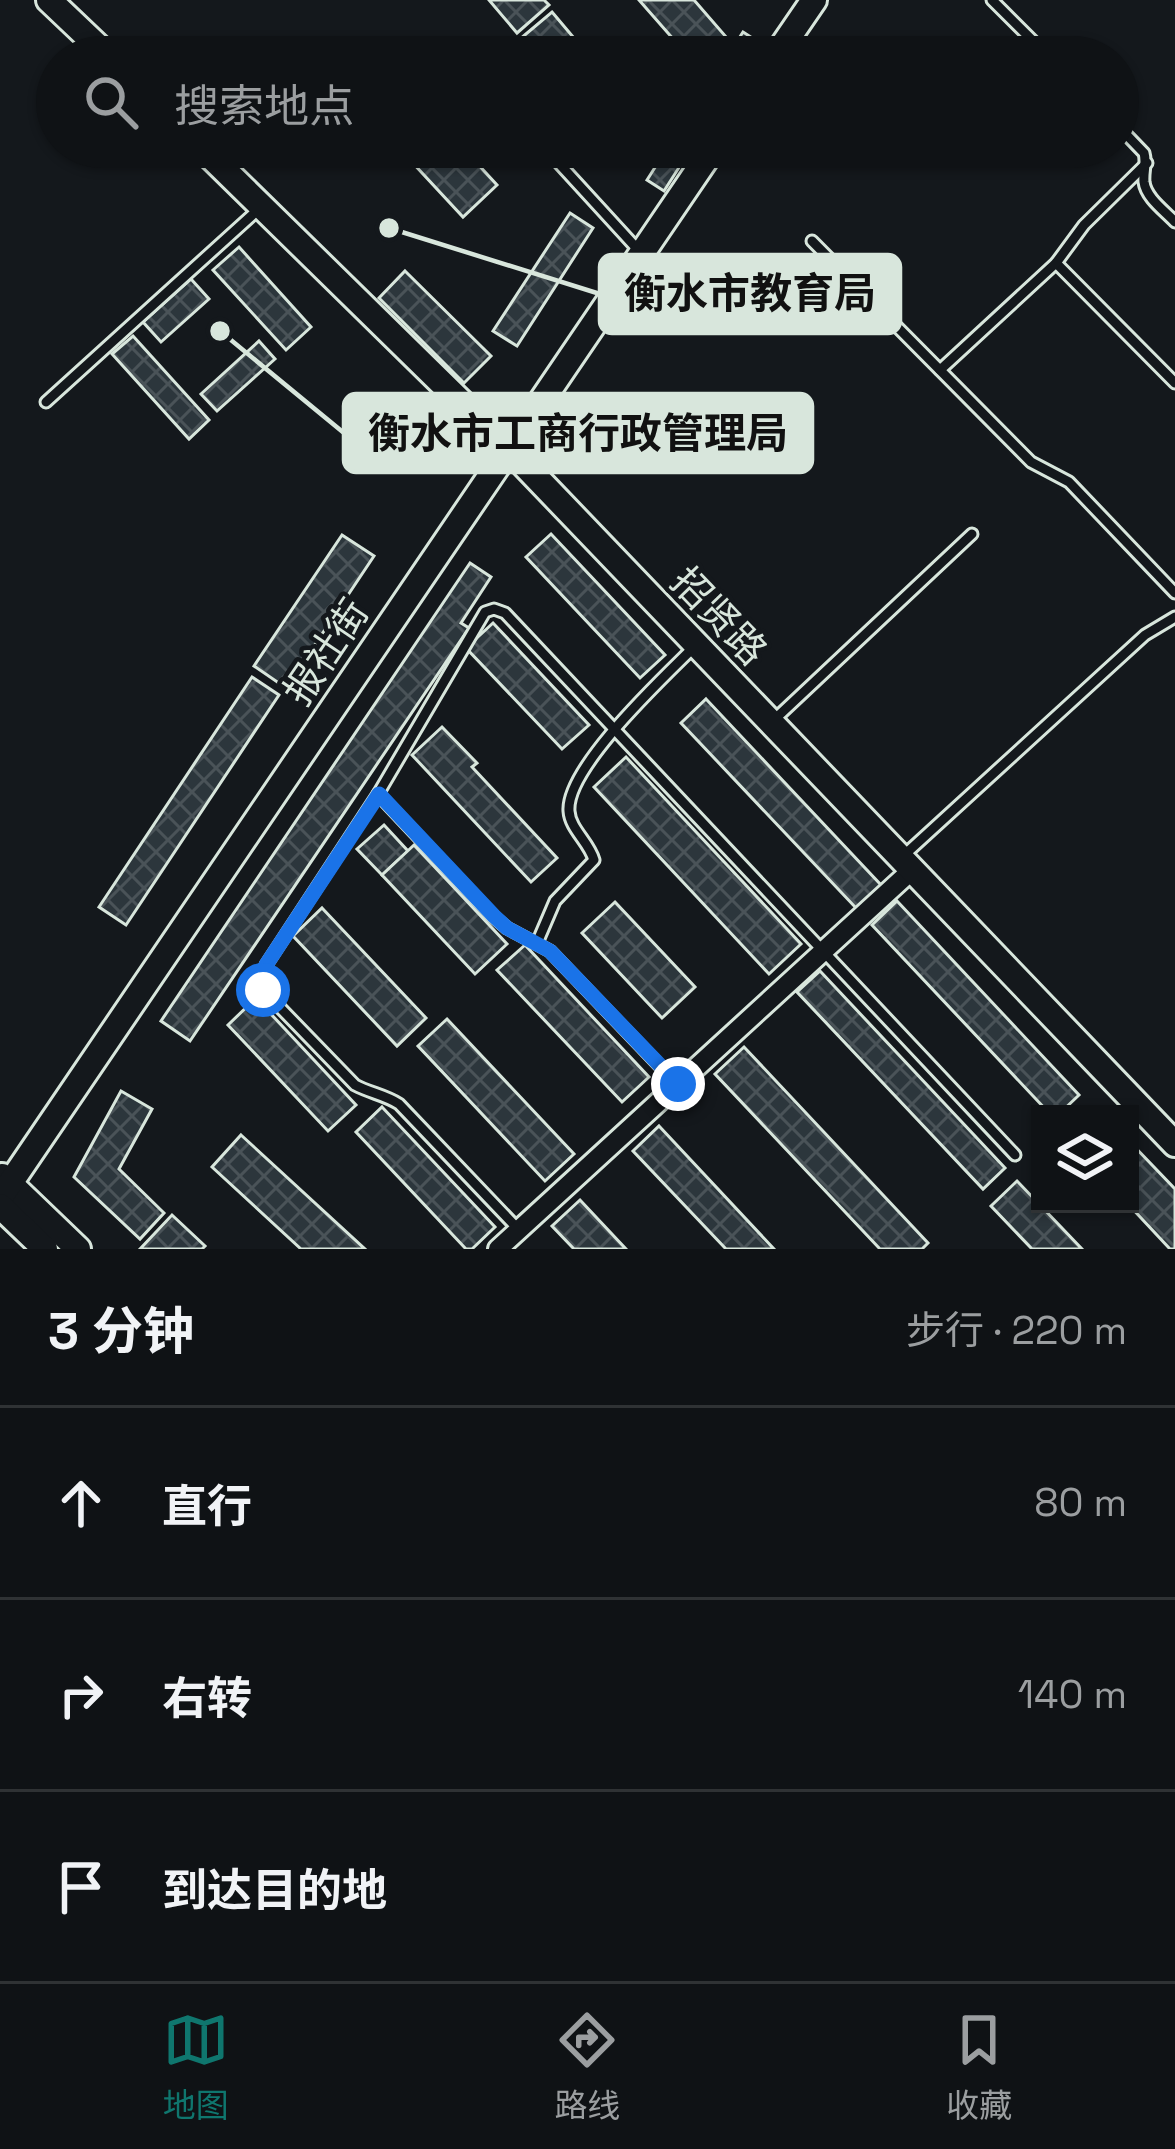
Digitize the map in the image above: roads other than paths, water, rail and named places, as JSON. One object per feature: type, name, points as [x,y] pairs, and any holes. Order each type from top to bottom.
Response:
[{"type":"street","points":[[49,0],[87,36]]},
{"type":"street","points":[[789,36],[814,0]]},
{"type":"street","name":"招贤路","points":[[223,168],[508,448],[1175,1144]]},
{"type":"street","name":"报社街","points":[[2,1191],[700,168]]},
{"type":"street","points":[[498,1249],[823,952],[907,864]]},
{"type":"street","points":[[2,1191],[45,1249]]},
{"type":"street","points":[[2,1191],[78,1249]]},
{"type":"lane","points":[[992,0],[1027,36]]},
{"type":"lane","points":[[1139,148],[1147,163],[1148,194],[1175,222]]},
{"type":"lane","points":[[940,370],[1056,263],[1084,225],[1147,163]]},
{"type":"lane","points":[[563,168],[641,253]]},
{"type":"lane","points":[[46,402],[262,206]]},
{"type":"lane","points":[[812,241],[1031,462],[1070,482],[1175,593]]},
{"type":"lane","points":[[1056,263],[1175,383]]},
{"type":"lane","points":[[771,723],[972,534]]},
{"type":"lane","points":[[519,1230],[399,1104],[355,1085],[263,990],[262,979],[266,965],[379,794],[485,612],[494,609],[505,614],[1015,1155]]},
{"type":"lane","points":[[907,864],[1145,635],[1175,617]]},
{"type":"lane","points":[[537,943],[555,901],[594,860],[568,814],[579,776],[635,705],[697,645]]},
{"type":"lane","points":[[379,794],[494,916],[550,951],[678,1084]]},
{"type":"place","name":"衡水市教育局","points":[[389,228]]},
{"type":"place","name":"衡水市工商行政管理局","points":[[220,331]]}]
